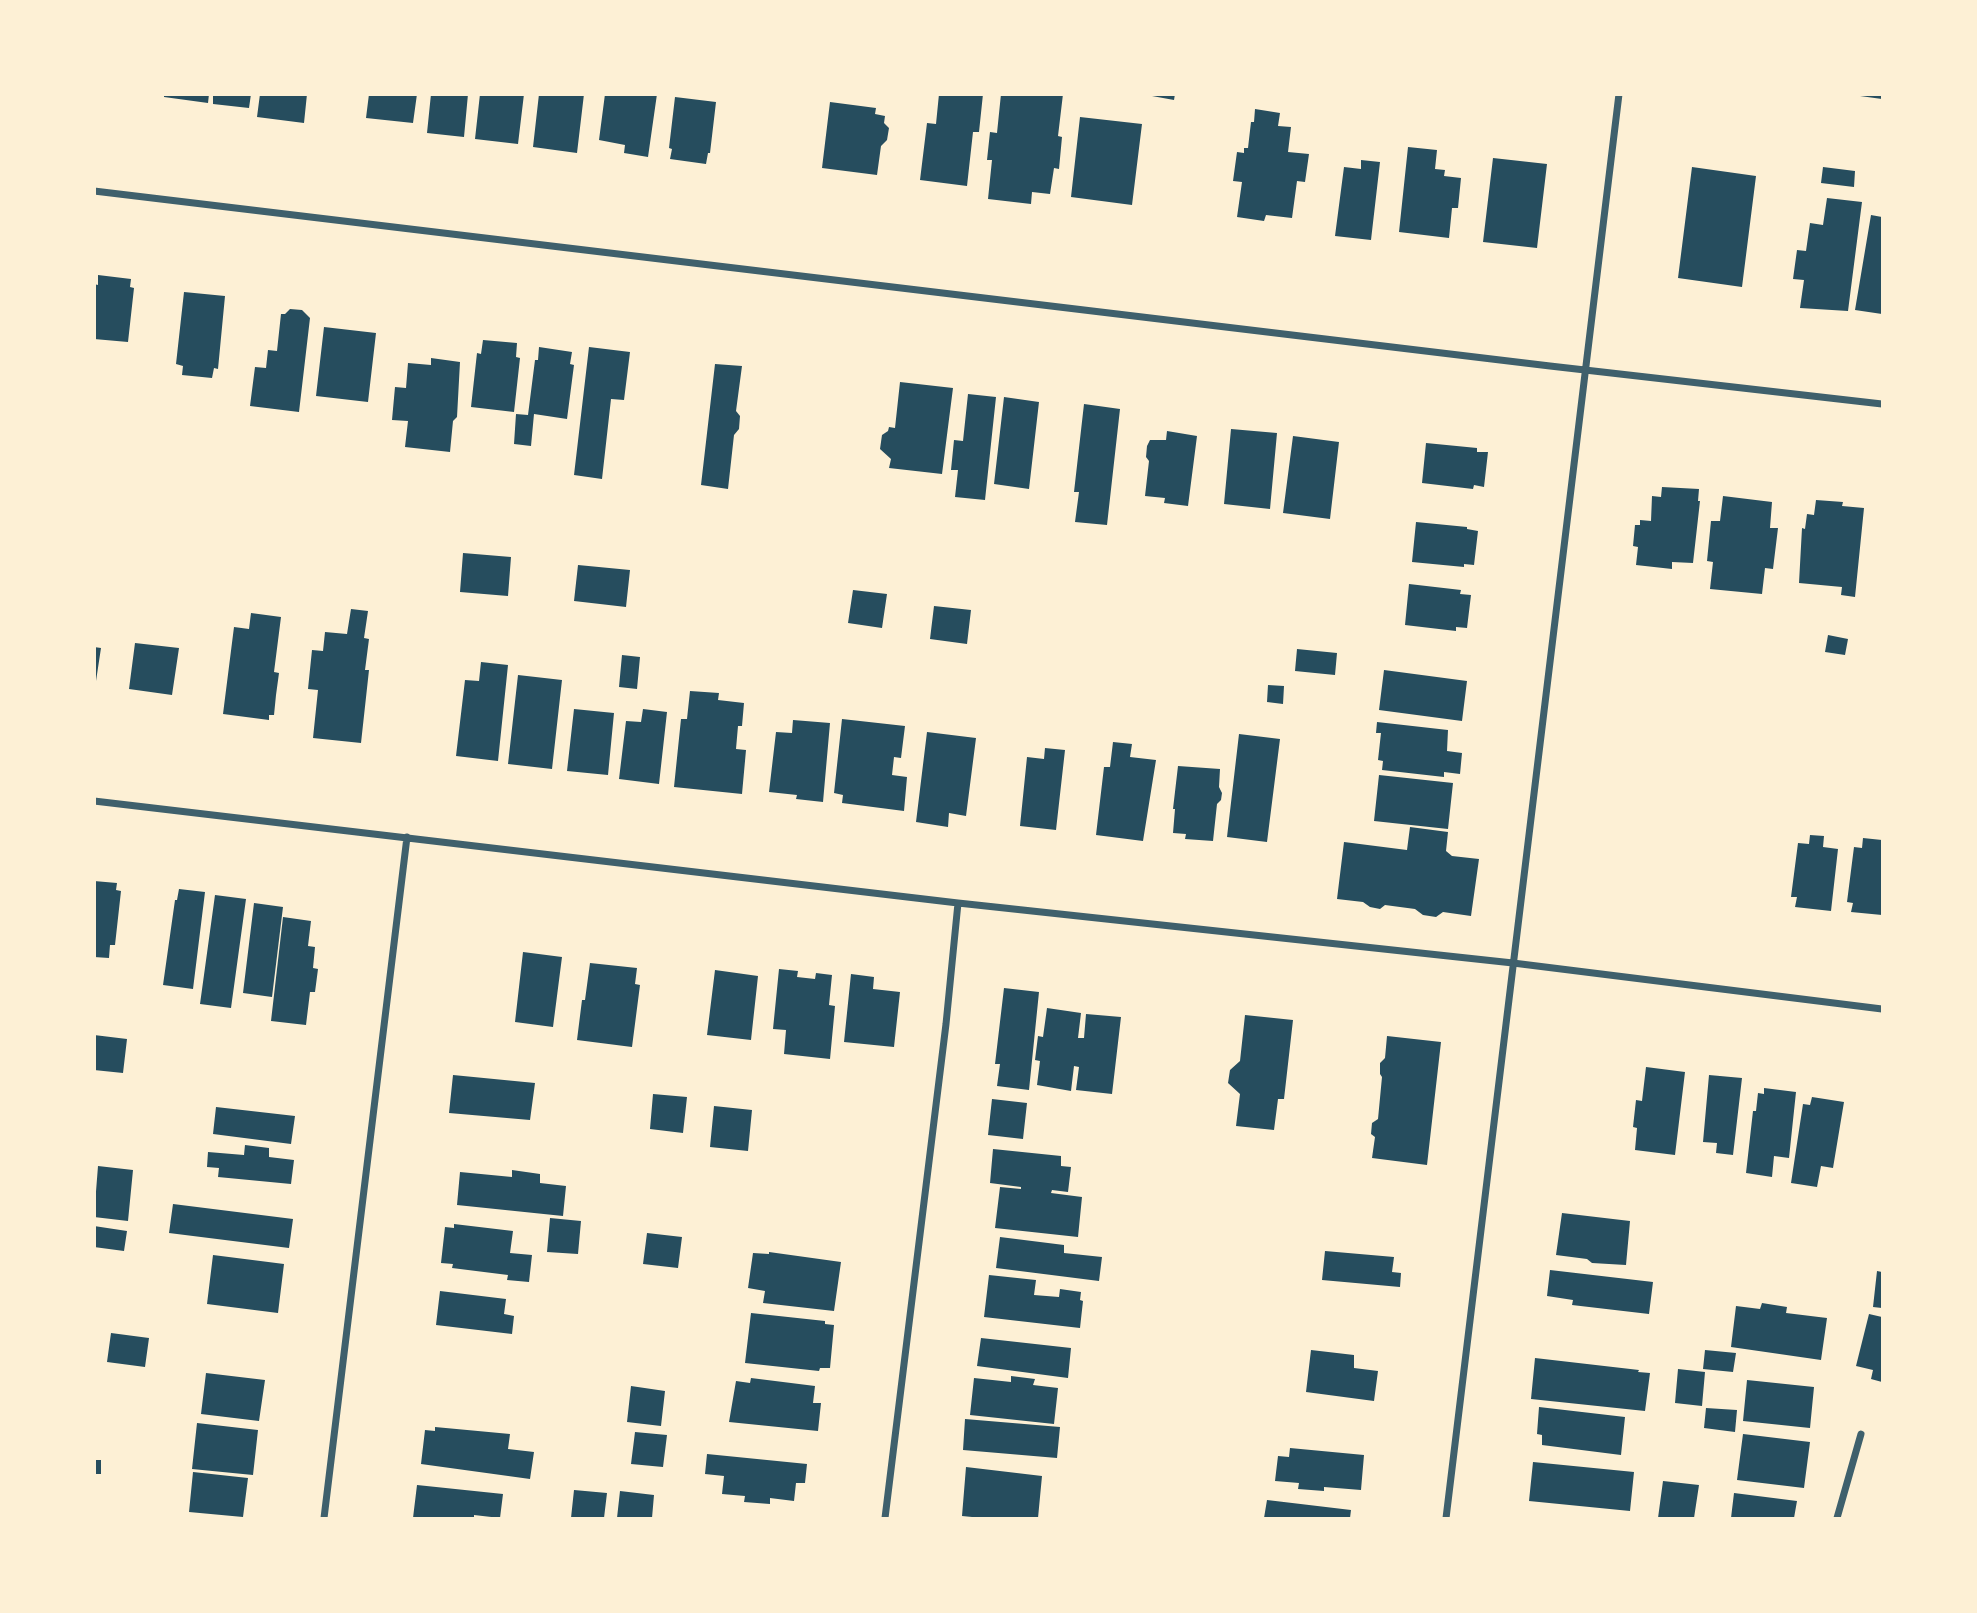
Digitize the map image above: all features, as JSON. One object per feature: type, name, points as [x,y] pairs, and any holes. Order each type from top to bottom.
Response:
[{"type":"street","points":[[1447,1518],[1619,94]]},
{"type":"street","points":[[94,191],[1585,371],[1882,404]]},
{"type":"street","points":[[94,801],[958,903],[1513,962],[1882,1009]]},
{"type":"street","points":[[324,1518],[407,837]]},
{"type":"street","points":[[885,1518],[946,1024],[958,903]]},
{"type":"street","points":[[1837,1518],[1861,1434]]},
{"type":"building","points":[[164,94],[209,94],[208,103],[164,97]]},
{"type":"building","points":[[213,94],[251,94],[249,108],[213,104]]},
{"type":"building","points":[[260,94],[307,94],[304,123],[257,117]]},
{"type":"building","points":[[369,94],[417,94],[413,123],[366,118]]},
{"type":"building","points":[[431,94],[468,94],[464,137],[427,133]]},
{"type":"building","points":[[480,94],[524,94],[518,144],[475,139]]},
{"type":"building","points":[[539,94],[584,94],[577,153],[533,147]]},
{"type":"building","points":[[605,94],[657,94],[648,157],[624,153],[625,145],[599,140]]},
{"type":"building","points":[[939,94],[983,94],[979,132],[973,132],[967,186],[920,180],[927,123],[936,124]]},
{"type":"building","points":[[1001,94],[1063,94],[1058,136],[1062,137],[1059,169],[1054,168],[1050,194],[1032,192],[1031,204],[988,199],[992,160],[987,160],[990,132],[997,133]]},
{"type":"building","points":[[1141,94],[1175,94],[1174,100]]},
{"type":"building","points":[[1882,94],[1882,99],[1860,96]]},
{"type":"building","points":[[675,97],[716,102],[710,153],[706,164],[670,159]]},
{"type":"building","points":[[830,102],[876,108],[875,114],[885,116],[884,123],[889,128],[887,140],[881,146],[877,175],[822,168]]},
{"type":"building","points":[[1255,109],[1280,113],[1278,126],[1291,127],[1288,152],[1309,154],[1305,182],[1297,181],[1292,218],[1266,215],[1264,221],[1237,217],[1242,182],[1233,181],[1237,152],[1244,153],[1244,148],[1248,148]]},
{"type":"building","points":[[1080,117],[1142,124],[1132,205],[1071,197]]},
{"type":"building","points":[[1408,147],[1437,150],[1435,169],[1445,170],[1444,176],[1461,178],[1458,208],[1452,208],[1449,238],[1399,232]]},
{"type":"building","points":[[1493,158],[1547,164],[1537,248],[1483,242]]},
{"type":"building","points":[[1361,160],[1380,162],[1371,240],[1335,236],[1344,167],[1361,169]]},
{"type":"building","points":[[1692,167],[1756,176],[1742,287],[1678,278]]},
{"type":"building","points":[[1823,167],[1855,171],[1854,187],[1821,183]]},
{"type":"building","points":[[1827,198],[1862,202],[1848,311],[1800,308],[1804,280],[1793,279],[1797,250],[1806,251],[1810,223],[1823,225]]},
{"type":"building","points":[[1871,215],[1882,217],[1882,314],[1855,310]]},
{"type":"building","points":[[98,275],[131,279],[130,287],[134,288],[128,342],[94,339],[94,284],[98,285]]},
{"type":"building","points":[[184,292],[225,296],[218,369],[214,368],[212,378],[182,375],[183,366],[176,364]]},
{"type":"building","points":[[290,309],[302,310],[310,318],[299,412],[250,406],[255,367],[266,368],[268,350],[277,351],[281,314]]},
{"type":"building","points":[[324,327],[376,333],[368,402],[316,396]]},
{"type":"building","points":[[483,340],[517,343],[516,357],[520,358],[514,412],[471,407],[477,353],[481,354]]},
{"type":"building","points":[[539,347],[572,352],[570,364],[574,365],[567,419],[534,414],[531,446],[514,444],[516,414],[528,415]]},
{"type":"building","points":[[589,347],[630,352],[624,400],[611,399],[602,479],[574,475]]},
{"type":"building","points":[[431,358],[460,362],[457,417],[453,421],[450,452],[405,447],[408,421],[392,420],[395,387],[406,388],[408,363],[431,365]]},
{"type":"building","points":[[715,364],[742,366],[736,411],[740,416],[739,429],[734,435],[728,489],[701,485]]},
{"type":"building","points":[[900,382],[953,388],[942,474],[889,468],[891,459],[880,449],[882,435],[889,427],[895,428]]},
{"type":"building","points":[[968,394],[996,397],[985,500],[955,497],[958,470],[951,470],[954,440],[963,441]]},
{"type":"building","points":[[1004,397],[1039,402],[1029,489],[994,484]]},
{"type":"building","points":[[1084,404],[1120,409],[1107,525],[1075,522],[1079,492],[1074,492]]},
{"type":"building","points":[[1231,429],[1277,433],[1270,509],[1224,504]]},
{"type":"building","points":[[1167,431],[1197,436],[1188,506],[1164,503],[1165,498],[1145,496],[1149,461],[1146,457],[1147,446],[1150,440],[1166,440]]},
{"type":"building","points":[[1293,436],[1339,442],[1330,519],[1283,513]]},
{"type":"building","points":[[1426,443],[1477,448],[1477,452],[1488,452],[1484,487],[1474,485],[1473,489],[1422,483]]},
{"type":"building","points":[[1662,487],[1699,489],[1693,563],[1672,562],[1672,569],[1636,565],[1638,547],[1633,546],[1635,525],[1640,525],[1640,520],[1651,521],[1652,496],[1661,497]]},
{"type":"building","points":[[1723,496],[1772,502],[1770,528],[1778,528],[1773,569],[1765,568],[1762,594],[1710,589],[1713,562],[1707,561],[1711,521],[1720,521]]},
{"type":"building","points":[[1816,500],[1843,502],[1842,506],[1864,508],[1855,597],[1841,595],[1842,587],[1799,583],[1802,528],[1805,529],[1807,514],[1814,515]]},
{"type":"building","points":[[1416,522],[1467,527],[1478,531],[1474,565],[1464,564],[1464,567],[1412,562]]},
{"type":"building","points":[[463,553],[511,557],[508,596],[460,592]]},
{"type":"building","points":[[578,565],[630,570],[626,607],[574,601]]},
{"type":"building","points":[[1409,584],[1461,590],[1460,594],[1471,595],[1467,628],[1456,627],[1456,631],[1405,625]]},
{"type":"building","points":[[853,590],[887,594],[882,628],[848,623]]},
{"type":"building","points":[[934,606],[971,610],[967,644],[930,639]]},
{"type":"building","points":[[351,609],[368,611],[364,638],[369,639],[365,670],[369,670],[361,743],[313,738],[318,690],[308,689],[312,650],[323,651],[325,632],[347,634]]},
{"type":"building","points":[[251,613],[281,617],[274,672],[279,673],[274,715],[269,715],[269,720],[223,714],[234,627],[249,629]]},
{"type":"building","points":[[1828,635],[1848,639],[1845,655],[1825,652]]},
{"type":"building","points":[[135,643],[179,648],[172,695],[129,689]]},
{"type":"building","points":[[94,647],[101,648],[96,681],[94,681]]},
{"type":"building","points":[[1297,649],[1337,653],[1335,675],[1295,671]]},
{"type":"building","points":[[622,655],[640,657],[637,689],[619,687]]},
{"type":"building","points":[[481,662],[508,665],[498,761],[456,756],[465,680],[479,681]]},
{"type":"building","points":[[1384,670],[1467,681],[1462,721],[1379,710]]},
{"type":"building","points":[[518,675],[562,680],[552,769],[508,764]]},
{"type":"building","points":[[1268,685],[1284,686],[1283,704],[1267,702]]},
{"type":"building","points":[[690,691],[719,693],[718,700],[744,703],[736,749],[746,750],[742,794],[674,787],[681,719],[687,719]]},
{"type":"building","points":[[574,709],[614,713],[608,775],[567,771]]},
{"type":"building","points":[[643,709],[667,712],[659,784],[619,779],[626,721],[641,722]]},
{"type":"building","points":[[842,719],[905,726],[901,758],[894,757],[892,775],[907,777],[904,811],[842,803],[843,795],[834,793]]},
{"type":"building","points":[[793,720],[830,723],[823,802],[796,799],[797,795],[769,792],[776,732],[792,733]]},
{"type":"building","points":[[1377,722],[1448,730],[1447,751],[1462,753],[1460,774],[1444,772],[1444,777],[1382,770],[1383,761],[1378,760],[1381,733],[1376,733]]},
{"type":"building","points":[[927,732],[976,738],[966,816],[949,813],[948,827],[916,822]]},
{"type":"building","points":[[1239,734],[1280,739],[1267,842],[1227,837]]},
{"type":"building","points":[[1113,742],[1132,744],[1130,757],[1156,760],[1143,841],[1096,835],[1104,767],[1110,767]]},
{"type":"building","points":[[1045,748],[1065,750],[1056,830],[1020,826],[1027,757],[1044,759]]},
{"type":"building","points":[[1178,766],[1220,769],[1219,787],[1222,793],[1217,804],[1213,841],[1185,839],[1186,834],[1173,833]]},
{"type":"building","points":[[1379,775],[1453,783],[1448,829],[1374,821]]},
{"type":"building","points":[[1410,827],[1448,832],[1446,851],[1452,856],[1479,859],[1471,916],[1443,912],[1436,917],[1423,915],[1415,909],[1385,905],[1380,909],[1363,902],[1337,899],[1344,842],[1407,850]]},
{"type":"building","points":[[1810,835],[1824,836],[1823,847],[1838,849],[1831,911],[1795,907],[1797,897],[1791,897],[1798,843],[1809,844]]},
{"type":"building","points":[[1863,838],[1882,840],[1882,915],[1851,912],[1853,903],[1847,902],[1854,847],[1862,848]]},
{"type":"building","points":[[94,881],[117,883],[116,890],[121,891],[115,945],[110,945],[109,958],[94,957]]},
{"type":"building","points":[[179,889],[205,892],[193,989],[163,985],[175,900]]},
{"type":"building","points":[[215,895],[246,899],[231,1008],[200,1004]]},
{"type":"building","points":[[254,903],[283,907],[272,997],[243,993]]},
{"type":"building","points":[[283,917],[311,921],[308,946],[315,947],[313,968],[318,969],[315,992],[310,992],[306,1025],[271,1021]]},
{"type":"building","points":[[523,952],[562,957],[553,1027],[515,1022]]},
{"type":"building","points":[[590,963],[637,968],[635,984],[640,985],[632,1047],[577,1040]]},
{"type":"building","points":[[779,969],[798,971],[797,977],[815,979],[816,973],[832,975],[829,1005],[835,1006],[830,1059],[784,1054],[786,1030],[773,1029]]},
{"type":"building","points":[[715,970],[758,976],[751,1040],[707,1035]]},
{"type":"building","points":[[851,974],[874,977],[873,989],[900,992],[894,1047],[844,1042]]},
{"type":"building","points":[[1004,988],[1039,992],[1029,1090],[997,1086],[1000,1064],[995,1064]]},
{"type":"building","points":[[1047,1008],[1081,1013],[1078,1038],[1084,1038],[1086,1014],[1121,1017],[1112,1094],[1076,1090],[1079,1067],[1074,1066],[1071,1091],[1037,1085],[1040,1061],[1035,1060],[1038,1036],[1043,1037]]},
{"type":"building","points":[[1245,1015],[1293,1020],[1284,1099],[1278,1099],[1274,1130],[1236,1126],[1240,1094],[1228,1083],[1230,1070],[1240,1061]]},
{"type":"building","points":[[94,1035],[127,1039],[123,1073],[94,1070]]},
{"type":"building","points":[[1387,1036],[1441,1042],[1427,1165],[1372,1158],[1375,1137],[1371,1134],[1372,1123],[1378,1119],[1382,1077],[1380,1063],[1385,1058]]},
{"type":"building","points":[[1646,1067],[1685,1072],[1675,1155],[1635,1150],[1637,1128],[1633,1127],[1636,1100],[1642,1101]]},
{"type":"building","points":[[453,1075],[535,1083],[530,1120],[449,1113]]},
{"type":"building","points":[[1709,1075],[1742,1078],[1733,1155],[1716,1153],[1717,1143],[1703,1142]]},
{"type":"building","points":[[1764,1088],[1796,1092],[1789,1158],[1774,1156],[1772,1177],[1746,1173],[1753,1111],[1756,1111],[1758,1093],[1764,1094]]},
{"type":"building","points":[[653,1094],[687,1097],[683,1133],[650,1129]]},
{"type":"building","points":[[1812,1097],[1844,1102],[1833,1168],[1821,1166],[1817,1187],[1791,1183],[1803,1104],[1810,1105]]},
{"type":"building","points":[[992,1099],[1027,1103],[1023,1139],[988,1135]]},
{"type":"building","points":[[714,1106],[752,1110],[748,1151],[710,1147]]},
{"type":"building","points":[[216,1107],[295,1116],[291,1144],[213,1134]]},
{"type":"building","points":[[245,1145],[269,1148],[269,1157],[294,1160],[291,1184],[218,1177],[219,1168],[207,1167],[208,1152],[244,1155]]},
{"type":"building","points":[[993,1149],[1061,1156],[1061,1166],[1071,1167],[1068,1192],[1052,1190],[1051,1193],[1082,1197],[1078,1237],[995,1228],[1000,1187],[1021,1187],[990,1183]]},
{"type":"building","points":[[98,1166],[133,1170],[128,1221],[94,1217]]},
{"type":"building","points":[[512,1170],[540,1174],[540,1183],[566,1186],[563,1216],[457,1205],[460,1172],[512,1177]]},
{"type":"building","points":[[173,1204],[293,1219],[289,1248],[169,1233]]},
{"type":"building","points":[[1562,1213],[1630,1221],[1626,1265],[1592,1263],[1587,1259],[1556,1255]]},
{"type":"building","points":[[550,1218],[581,1221],[578,1254],[547,1252]]},
{"type":"building","points":[[454,1224],[513,1231],[510,1253],[532,1255],[529,1282],[507,1280],[508,1275],[452,1268],[453,1264],[441,1263],[445,1227],[454,1228]]},
{"type":"building","points":[[94,1226],[127,1231],[124,1251],[94,1247]]},
{"type":"building","points":[[647,1233],[682,1237],[678,1268],[643,1264]]},
{"type":"building","points":[[1000,1237],[1064,1245],[1064,1253],[1102,1257],[1099,1281],[996,1268]]},
{"type":"building","points":[[1325,1251],[1394,1257],[1392,1272],[1401,1273],[1400,1287],[1322,1280]]},
{"type":"building","points":[[769,1252],[841,1262],[834,1311],[763,1303],[765,1291],[748,1288],[753,1253]]},
{"type":"building","points":[[213,1255],[284,1264],[278,1313],[207,1304]]},
{"type":"building","points":[[1550,1270],[1653,1282],[1649,1314],[1572,1305],[1573,1300],[1547,1296]]},
{"type":"building","points":[[1877,1271],[1882,1272],[1882,1308],[1873,1307]]},
{"type":"building","points":[[989,1275],[1036,1280],[1034,1295],[1059,1297],[1060,1289],[1081,1292],[1080,1300],[1083,1301],[1080,1328],[984,1317]]},
{"type":"building","points":[[440,1291],[506,1299],[504,1314],[514,1316],[512,1334],[436,1325]]},
{"type":"building","points":[[1762,1303],[1787,1307],[1786,1313],[1827,1318],[1821,1360],[1731,1347],[1736,1306],[1760,1309]]},
{"type":"building","points":[[751,1313],[825,1321],[825,1324],[834,1325],[830,1368],[820,1368],[819,1371],[745,1363]]},
{"type":"building","points":[[1869,1314],[1882,1317],[1882,1382],[1871,1379],[1873,1370],[1856,1366]]},
{"type":"building","points":[[111,1333],[149,1338],[145,1367],[107,1362]]},
{"type":"building","points":[[981,1338],[1071,1348],[1068,1378],[977,1366]]},
{"type":"building","points":[[1311,1350],[1354,1355],[1354,1368],[1378,1371],[1374,1401],[1306,1392]]},
{"type":"building","points":[[1705,1350],[1736,1353],[1733,1372],[1703,1369]]},
{"type":"building","points":[[1535,1358],[1650,1373],[1645,1411],[1531,1399]]},
{"type":"building","points":[[1678,1369],[1705,1372],[1702,1406],[1675,1403]]},
{"type":"building","points":[[206,1373],[265,1380],[259,1421],[201,1414]]},
{"type":"building","points":[[1011,1376],[1035,1379],[1033,1385],[1058,1388],[1054,1424],[970,1415],[974,1378],[1011,1382]]},
{"type":"building","points":[[751,1378],[815,1386],[813,1403],[821,1403],[818,1431],[729,1422],[736,1381],[750,1383]]},
{"type":"building","points":[[1747,1380],[1814,1387],[1810,1428],[1743,1421]]},
{"type":"building","points":[[631,1386],[665,1391],[661,1426],[627,1422]]},
{"type":"building","points":[[1539,1407],[1625,1417],[1621,1455],[1542,1445],[1542,1435],[1537,1434]]},
{"type":"building","points":[[1706,1408],[1737,1410],[1735,1432],[1704,1428]]},
{"type":"building","points":[[965,1419],[1060,1427],[1057,1458],[963,1450]]},
{"type":"building","points":[[197,1423],[258,1430],[253,1475],[192,1469]]},
{"type":"building","points":[[435,1427],[510,1434],[508,1449],[534,1452],[530,1479],[421,1464],[425,1430],[435,1431]]},
{"type":"building","points":[[635,1432],[667,1435],[663,1467],[631,1464]]},
{"type":"building","points":[[1743,1434],[1810,1442],[1804,1488],[1737,1480]]},
{"type":"building","points":[[1290,1448],[1364,1455],[1361,1490],[1324,1487],[1324,1491],[1298,1489],[1299,1483],[1275,1481],[1278,1456],[1289,1457]]},
{"type":"building","points":[[707,1454],[807,1464],[805,1483],[796,1483],[794,1501],[770,1498],[770,1504],[744,1502],[745,1496],[722,1494],[724,1476],[705,1474]]},
{"type":"building","points":[[94,1460],[101,1460],[101,1474],[94,1474]]},
{"type":"building","points":[[1533,1462],[1634,1472],[1630,1511],[1529,1501]]},
{"type":"building","points":[[966,1467],[1042,1476],[1038,1518],[962,1516]]},
{"type":"building","points":[[193,1472],[248,1478],[243,1517],[189,1512]]},
{"type":"building","points":[[1663,1481],[1699,1485],[1694,1518],[1658,1518]]},
{"type":"building","points":[[417,1485],[503,1494],[500,1518],[474,1515],[474,1518],[413,1518]]},
{"type":"building","points":[[574,1490],[607,1493],[604,1518],[571,1518]]},
{"type":"building","points":[[620,1491],[654,1495],[652,1518],[617,1518]]},
{"type":"building","points":[[1734,1493],[1797,1501],[1794,1518],[1731,1518]]},
{"type":"building","points":[[1267,1500],[1351,1510],[1350,1518],[1264,1518]]}]
